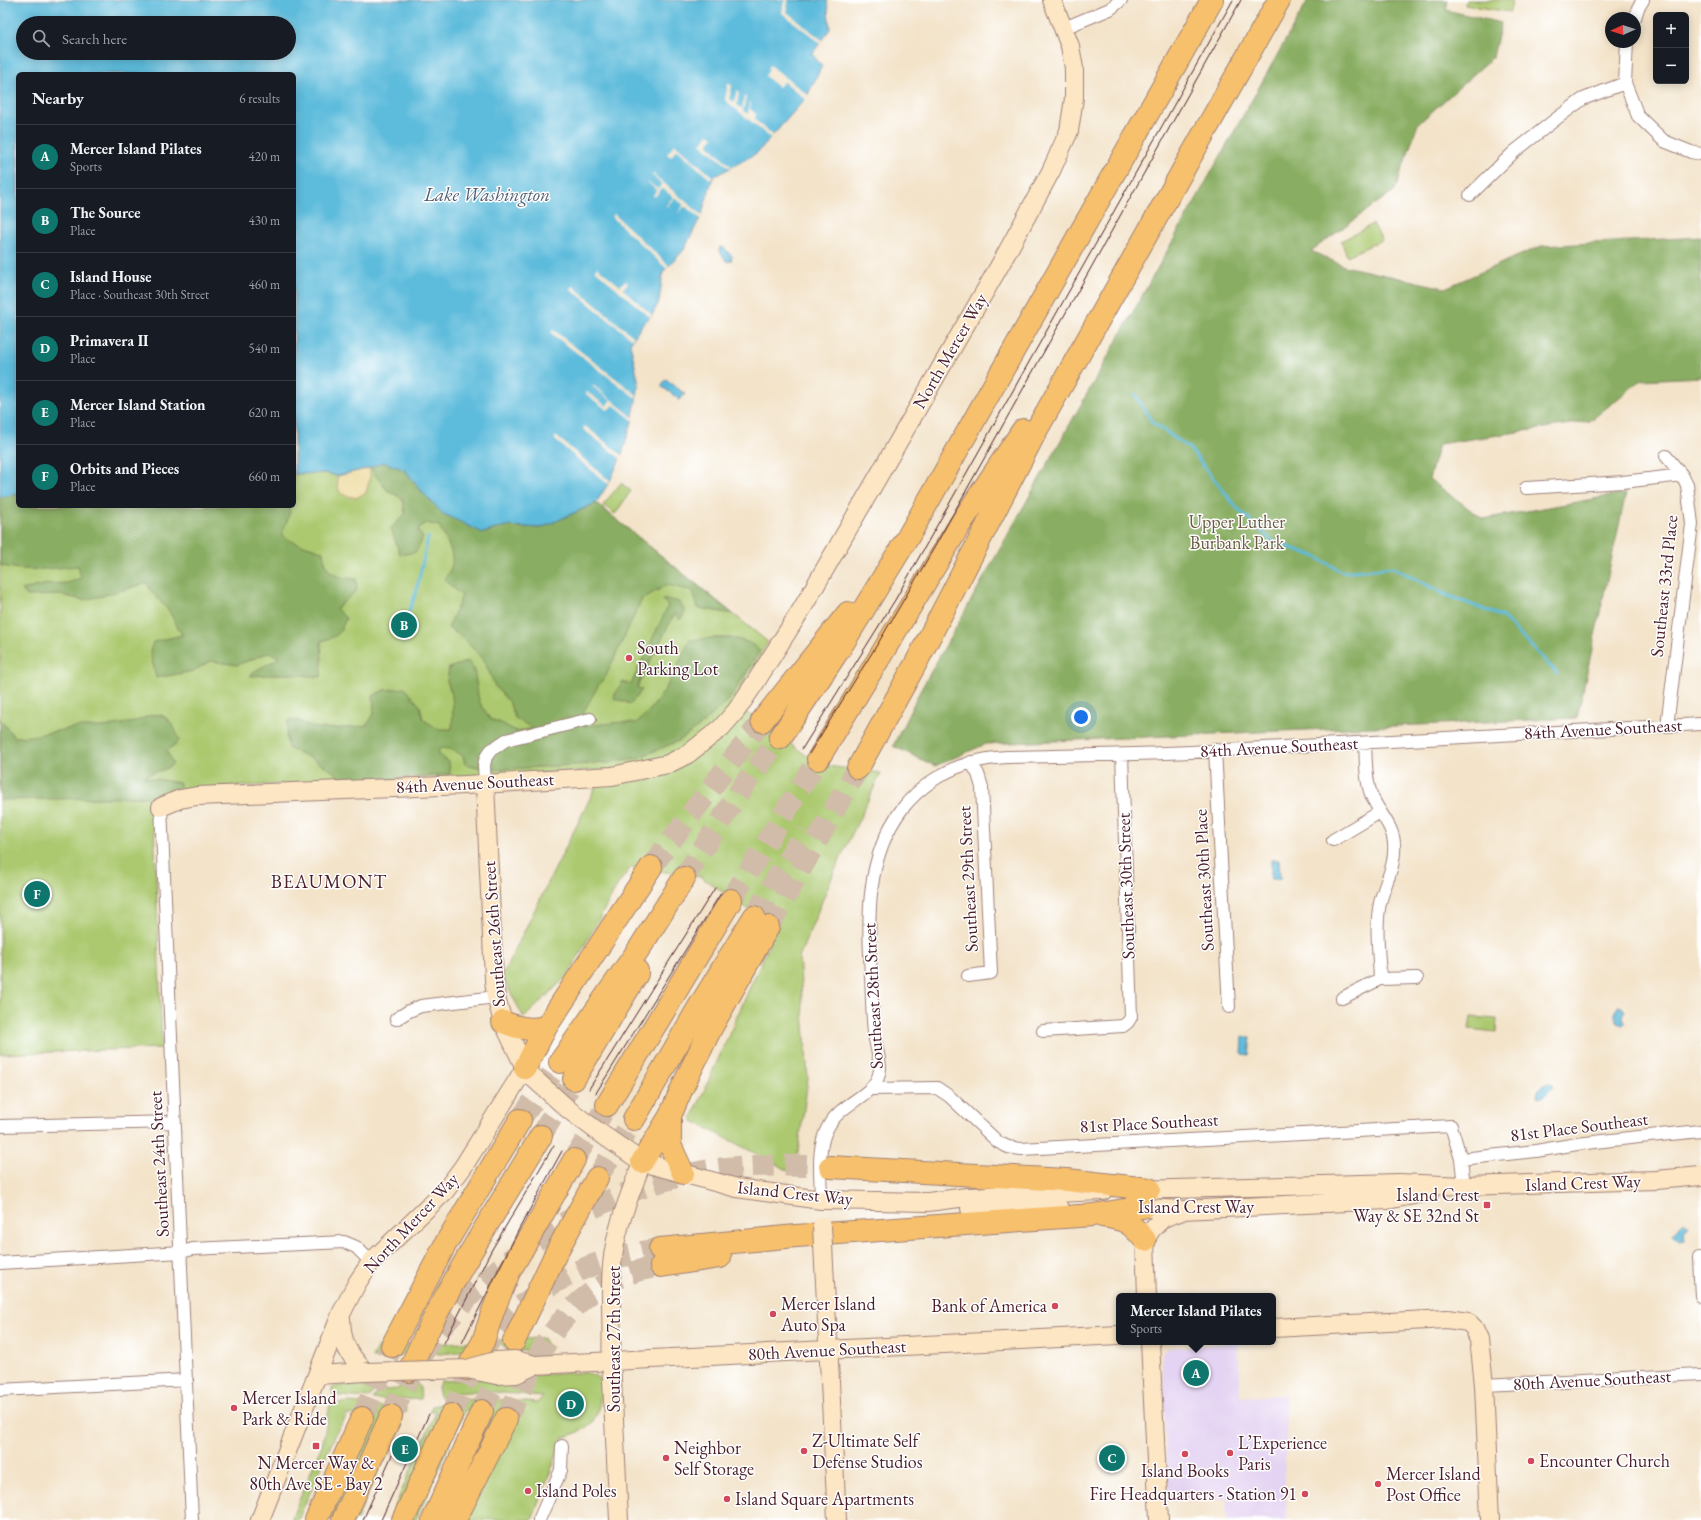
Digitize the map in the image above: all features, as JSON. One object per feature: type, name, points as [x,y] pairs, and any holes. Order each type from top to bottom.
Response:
[{"type":"highway","points":[[780,738],[840,648],[908,537],[1212,0]]},
{"type":"highway","points":[[850,767],[916,663],[997,504],[1092,330],[1279,0]]},
{"type":"highway","points":[[818,759],[959,526],[994,472],[1092,330]]},
{"type":"highway","points":[[762,721],[908,537]]},
{"type":"highway","points":[[525,1068],[546,1027],[651,868]]},
{"type":"highway","points":[[560,1062],[591,1015],[641,946],[684,878]]},
{"type":"highway","points":[[607,1105],[731,900]]},
{"type":"highway","points":[[634,1119],[699,1007],[761,922],[682,1086],[670,1116],[642,1162]]},
{"type":"highway","points":[[574,1080],[636,974],[641,946]]},
{"type":"highway","points":[[502,1022],[516,1028],[530,1030],[546,1027]]},
{"type":"highway","points":[[670,1116],[670,1145],[683,1173]]},
{"type":"highway","points":[[392,1346],[446,1243],[520,1120]]},
{"type":"highway","points":[[409,1371],[432,1321],[470,1254],[541,1136]]},
{"type":"highway","points":[[467,1369],[483,1342],[493,1311],[509,1272],[574,1160]]},
{"type":"highway","points":[[830,1167],[1067,1180],[1146,1198]]},
{"type":"highway","points":[[514,1341],[557,1251],[597,1178]]},
{"type":"highway","points":[[1093,1215],[1146,1198]]},
{"type":"highway","points":[[661,1258],[943,1226],[1093,1215],[1119,1218],[1130,1224],[1145,1240]]},
{"type":"highway","points":[[433,1520],[482,1411]]},
{"type":"highway","points":[[403,1520],[451,1415]]},
{"type":"highway","points":[[343,1520],[391,1416]]},
{"type":"highway","points":[[316,1520],[362,1418]]},
{"type":"highway","points":[[455,1520],[506,1419]]},
{"type":"street","name":"North Mercer Way","points":[[755,683],[803,607],[1000,264],[1051,171],[1069,131],[1074,98],[1074,68],[1070,46],[1052,0]]},
{"type":"street","points":[[1064,28],[1110,9],[1122,0]]},
{"type":"street","points":[[1636,12],[1643,0]]},
{"type":"street","points":[[1627,48],[1625,83],[1638,116],[1664,141],[1691,152],[1701,154]]},
{"type":"street","points":[[1470,195],[1514,152],[1561,115],[1584,99],[1625,83]]},
{"type":"street","name":"Southeast 33rd Place","points":[[1666,456],[1682,475],[1687,485],[1692,524],[1667,726]]},
{"type":"street","points":[[1526,488],[1622,482],[1682,475]]},
{"type":"street","name":"84th Avenue Southeast","points":[[161,807],[180,799],[197,796],[485,784],[612,776],[668,764],[688,754],[721,728],[736,711],[755,683]]},
{"type":"street","name":"Southeast 26th Street","points":[[590,719],[506,740],[491,750],[486,757],[484,765],[496,997],[502,1022],[525,1068],[531,1076],[570,1110],[642,1162]]},
{"type":"street","name":"84th Avenue Southeast","points":[[887,834],[902,809],[916,794],[939,776],[971,762],[1004,757],[1122,755],[1701,724]]},
{"type":"street","points":[[1365,742],[1368,783],[1374,801],[1392,833],[1394,844],[1392,866],[1380,902],[1380,979]]},
{"type":"street","name":"Southeast 30th Place","points":[[1215,750],[1229,1007]]},
{"type":"street","name":"Southeast 30th Street","points":[[1043,1031],[1124,1026],[1131,1017],[1122,755]]},
{"type":"street","name":"Southeast 29th Street","points":[[968,976],[991,973],[982,787],[978,774],[971,762]]},
{"type":"street","name":"Southeast 24th Street","points":[[161,807],[176,1122],[192,1520]]},
{"type":"street","points":[[1333,840],[1380,812]]},
{"type":"street","name":"Southeast 28th Street","points":[[837,1520],[822,1226],[821,1151],[823,1138],[828,1125],[840,1111],[871,1089],[878,1080],[880,1072],[880,1061],[874,1034],[868,926],[873,877],[887,834]]},
{"type":"street","points":[[1342,998],[1380,979],[1417,978]]},
{"type":"street","points":[[396,1019],[421,1006],[496,997]]},
{"type":"street","name":"North Mercer Way","points":[[260,1520],[341,1314],[357,1283],[371,1262],[446,1191],[463,1167],[525,1068]]},
{"type":"street","name":"81st Place Southeast","points":[[871,1089],[937,1088],[949,1096],[998,1142],[1008,1147],[1021,1148],[1451,1126],[1461,1159],[1536,1151],[1639,1136],[1701,1131]]},
{"type":"street","points":[[0,1126],[176,1122]]},
{"type":"street","points":[[1461,1159],[1464,1186]]},
{"type":"street","name":"Island Crest Way","points":[[642,1162],[737,1188],[821,1200],[928,1202],[967,1197],[1146,1198],[1399,1183],[1464,1186],[1656,1180],[1701,1176]]},
{"type":"street","name":"Southeast 27th Street","points":[[619,1520],[611,1360],[612,1340],[610,1296],[616,1237],[624,1210],[642,1162]]},
{"type":"street","name":"Island Crest Way","points":[[1146,1198],[1182,1210],[1387,1200],[1464,1186]]},
{"type":"street","points":[[1147,1293],[1145,1240],[1151,1230],[1163,1218],[1182,1210]]},
{"type":"street","points":[[0,1263],[181,1252],[193,1249],[344,1242],[356,1248],[371,1262]]},
{"type":"street","points":[[1699,1258],[1701,1296]]},
{"type":"street","points":[[341,1314],[344,1345],[354,1361],[364,1372]]},
{"type":"street","points":[[1276,1328],[1447,1319],[1468,1322],[1474,1328],[1479,1339],[1484,1385],[1490,1520]]},
{"type":"street","name":"80th Avenue Southeast","points":[[318,1375],[467,1369],[496,1376],[516,1374],[542,1364],[1116,1335]]},
{"type":"street","points":[[1150,1345],[1159,1520]]},
{"type":"street","name":"80th Avenue Southeast","points":[[1484,1385],[1701,1374]]},
{"type":"street","points":[[0,1390],[187,1380]]},
{"type":"street","points":[[539,1520],[561,1470],[562,1446]]},
{"type":"shaded area","points":[[1210,1345],[1238,1345],[1241,1397],[1285,1395],[1287,1452],[1284,1456],[1287,1520],[1228,1520],[1227,1499],[1168,1501],[1162,1354],[1168,1348]]},
{"type":"green space","name":"Upper Luther Burbank Park","points":[[1308,0],[1448,0],[1446,10],[1501,23],[1493,57],[1418,124],[1395,190],[1311,251],[1344,266],[1445,288],[1541,246],[1701,237],[1701,377],[1641,380],[1590,421],[1439,444],[1429,479],[1483,519],[1626,493],[1577,718],[986,744],[935,766],[893,746],[919,693]]},
{"type":"green space","points":[[1466,0],[1512,0],[1510,12],[1465,5]]},
{"type":"green space","points":[[1373,224],[1382,240],[1347,256],[1341,241]]},
{"type":"green space","points":[[383,461],[483,533],[596,503],[768,642],[732,702],[820,765],[881,773],[835,870],[799,957],[808,1079],[795,1174],[691,1120],[776,929],[701,877],[631,867],[617,886],[569,974],[524,1018],[502,976],[604,770],[153,790],[162,1048],[0,1054],[0,497],[16,494],[16,508],[296,508],[296,474],[326,473],[337,476]]},
{"type":"green space","points":[[383,461],[405,470],[425,495],[483,533],[506,526],[541,528],[596,503],[733,614],[698,608],[693,591],[667,585],[642,599],[606,676],[598,686],[584,711],[585,726],[622,722],[636,723],[654,705],[668,685],[690,640],[717,638],[735,639],[744,641],[760,650],[731,697],[700,726],[679,741],[637,758],[607,763],[492,770],[465,764],[463,756],[451,749],[439,748],[439,755],[449,762],[450,774],[346,782],[318,762],[288,748],[286,733],[289,720],[299,721],[309,726],[322,728],[366,726],[374,714],[373,696],[384,690],[405,688],[420,706],[423,719],[438,729],[452,729],[452,695],[447,681],[449,668],[468,661],[474,669],[479,701],[490,719],[518,732],[532,728],[515,718],[509,702],[495,686],[484,660],[461,636],[448,628],[462,596],[444,579],[452,566],[452,559],[449,546],[439,526],[426,523],[418,530],[423,538],[416,552],[400,555],[391,528],[405,514],[403,499],[387,490],[370,468]]},
{"type":"green space","points":[[621,483],[631,491],[615,514],[603,505]]},
{"type":"green space","points":[[16,494],[16,508],[289,508],[290,512],[282,535],[291,541],[323,552],[326,566],[329,570],[337,576],[356,579],[357,590],[336,609],[346,618],[338,634],[321,641],[321,677],[287,674],[250,676],[251,673],[279,658],[270,652],[237,665],[211,661],[193,671],[156,678],[150,651],[153,642],[182,635],[169,611],[151,591],[147,583],[84,600],[61,595],[27,596],[22,590],[47,584],[67,583],[81,578],[78,566],[49,569],[20,569],[0,565],[0,497]]},
{"type":"green space","points":[[663,600],[680,602],[685,612],[680,620],[675,613],[637,687],[642,690],[631,704],[613,698],[622,682],[631,684],[668,606]]},
{"type":"green space","points":[[151,715],[161,715],[168,719],[177,733],[179,741],[167,751],[173,764],[166,769],[144,777],[180,783],[180,789],[156,797],[0,800],[0,719],[14,737],[31,736],[77,727],[103,727],[134,722]]},
{"type":"green space","points":[[1471,1017],[1497,1019],[1496,1032],[1469,1029]]},
{"type":"green space","points":[[543,1338],[549,1349],[528,1351],[514,1350],[502,1345],[498,1340]]},
{"type":"green space","points":[[479,1341],[465,1350],[439,1354],[436,1353],[432,1344]]},
{"type":"green space","points":[[416,1344],[412,1349],[402,1355],[372,1358],[379,1345]]},
{"type":"green space","points":[[589,1373],[600,1380],[603,1385],[599,1400],[599,1409],[592,1423],[581,1431],[563,1438],[532,1520],[462,1520],[478,1456],[476,1453],[494,1408],[465,1410],[416,1520],[389,1520],[436,1412],[430,1412],[432,1406],[462,1400],[483,1398],[537,1403],[543,1396],[480,1391],[456,1393],[440,1397],[438,1387],[441,1381]]},
{"type":"green space","points":[[416,1382],[420,1388],[421,1399],[373,1399],[377,1392],[384,1388],[385,1390],[398,1389],[402,1383]]},
{"type":"green space","points":[[381,1384],[383,1386],[374,1390],[369,1398],[332,1394],[332,1388],[342,1385]]},
{"type":"green space","points":[[351,1402],[383,1407],[405,1407],[407,1412],[401,1412],[402,1414],[358,1520],[330,1520],[377,1413],[346,1415],[337,1431],[298,1520],[291,1520],[323,1442],[330,1404]]},
{"type":"sand","points":[[370,468],[370,477],[366,493],[356,498],[341,494],[338,488],[337,476]]},
{"type":"water","name":"Lake Washington","points":[[0,0],[827,0],[830,29],[812,54],[822,66],[806,98],[757,153],[713,177],[702,214],[684,250],[663,272],[659,302],[652,315],[643,324],[630,343],[639,384],[632,422],[622,454],[610,481],[596,503],[541,528],[506,526],[483,533],[442,513],[405,470],[383,462],[370,468],[337,476],[326,473],[296,474],[296,72],[16,72],[16,494],[0,497]]},
{"type":"water","points":[[720,247],[724,248],[732,256],[731,261],[727,262],[719,251]]},
{"type":"water","points":[[666,379],[685,394],[680,400],[661,386]]},
{"type":"water","points":[[1271,860],[1279,860],[1280,879],[1271,879]]},
{"type":"water","points":[[1618,1006],[1622,1007],[1625,1011],[1623,1017],[1625,1023],[1623,1025],[1617,1021],[1615,1017],[1615,1010]]},
{"type":"water","points":[[1243,1037],[1251,1037],[1249,1055],[1242,1054]]},
{"type":"water","points":[[1549,1083],[1552,1085],[1552,1088],[1544,1096],[1539,1098],[1537,1094],[1539,1090]]},
{"type":"water","points":[[1683,1222],[1689,1226],[1684,1232],[1685,1240],[1680,1241],[1673,1235]]},
{"type":"pier","points":[[784,0],[788,0],[787,12],[823,41],[822,44],[782,13]]},
{"type":"pier","points":[[770,65],[809,96],[806,100],[784,81],[779,87],[765,76]]},
{"type":"pier","points":[[728,83],[732,86],[729,99],[734,102],[737,90],[739,92],[737,105],[742,109],[744,97],[746,97],[743,111],[748,114],[750,102],[750,109],[756,114],[755,120],[774,136],[772,139],[725,100]]},
{"type":"pier","points":[[708,134],[713,137],[708,145],[732,167],[730,168],[701,144]]},
{"type":"pier","points":[[675,144],[713,177],[710,179],[678,150],[676,150],[671,157],[667,154]]},
{"type":"pier","points":[[653,174],[703,216],[701,219],[686,207],[684,207],[677,214],[683,204],[675,198],[667,207],[666,206],[673,197],[663,189],[661,189],[655,197],[653,195],[657,190],[648,182],[658,189],[662,184],[652,175]]},
{"type":"pier","points":[[614,214],[669,266],[667,269],[612,217]]},
{"type":"pier","points":[[597,267],[620,286],[625,281],[628,283],[623,289],[652,315],[650,317],[595,270]]},
{"type":"pier","points":[[573,286],[634,337],[632,339],[571,289]]},
{"type":"pier","points":[[553,330],[637,395],[636,398],[551,333]]},
{"type":"pier","points":[[593,385],[634,418],[634,421],[614,405],[607,410],[586,394],[587,392],[606,406],[610,401],[592,386]]},
{"type":"pier","points":[[585,426],[623,456],[621,459],[583,429]]},
{"type":"pier","points":[[555,437],[557,437],[610,481],[608,484],[555,440]]},
{"type":"waterway","points":[[1135,394],[1152,422],[1189,448],[1238,509],[1272,541],[1314,556],[1343,572],[1393,567],[1442,593],[1503,617],[1557,673]]},
{"type":"waterway","points":[[404,625],[403,622],[402,625],[404,628],[406,626],[406,622],[401,622],[401,628],[405,629],[408,626],[407,617],[417,589],[428,537]]},
{"type":"tunnel","points":[[651,867],[762,721]]},
{"type":"tunnel","points":[[684,878],[744,785],[780,738]]},
{"type":"tunnel","points":[[731,900],[818,759]]},
{"type":"tunnel","points":[[768,927],[858,768]]},
{"type":"tunnel","points":[[754,917],[805,831]]},
{"type":"tunnel","points":[[520,1120],[560,1062]]},
{"type":"tunnel","points":[[541,1136],[574,1079]]},
{"type":"tunnel","points":[[574,1160],[607,1105]]},
{"type":"tunnel","points":[[597,1178],[634,1119]]},
{"type":"tunnel","points":[[391,1416],[410,1375],[424,1351],[438,1332],[464,1302],[489,1278],[516,1255],[544,1235],[605,1202],[670,1179],[704,1171],[736,1167],[830,1167]]},
{"type":"tunnel","points":[[451,1415],[471,1372],[489,1341],[512,1314],[530,1299],[549,1286],[591,1266],[614,1258],[660,1249]]},
{"type":"tunnel","points":[[506,1419],[541,1352],[568,1313],[586,1297],[606,1283],[635,1272],[661,1266]]},
{"type":"tunnel","points":[[362,1418],[392,1346]]},
{"type":"tunnel","points":[[482,1411],[507,1356]]},
{"type":"tram line","points":[[802,749],[895,600],[1233,0]]},
{"type":"tram line","points":[[809,754],[880,640],[934,548],[1241,0]]},
{"type":"tram line","points":[[589,1089],[715,888]]},
{"type":"tram line","points":[[596,1093],[721,893]]},
{"type":"tram line","points":[[443,1345],[491,1251],[554,1145]]},
{"type":"tram line","points":[[462,1343],[519,1229],[562,1151]]},
{"type":"tram line","points":[[381,1520],[429,1414]]},
{"type":"tram line","points":[[363,1520],[392,1455]]},
{"type":"place","name":"The Source","points":[[404,625]]},
{"type":"place","name":"South Parking Lot","points":[[629,658]]},
{"type":"place","name":"Orbits and Pieces","points":[[37,894]]},
{"type":"place","name":"Island Crest Way & SE 32nd St","points":[[1487,1205]]},
{"type":"place","name":"Bank of America","points":[[1055,1306]]},
{"type":"place","name":"Mercer Island Auto Spa","points":[[773,1314]]},
{"type":"place","name":"Mercer Island Pilates","points":[[1196,1373]]},
{"type":"place","name":"Primavera II","points":[[571,1404]]},
{"type":"place","name":"Mercer Island Park & Ride","points":[[234,1408]]},
{"type":"place","name":"N Mercer Way & 80th Ave SE - Bay 2","points":[[316,1446]]},
{"type":"place","name":"Mercer Island Station","points":[[405,1449]]},
{"type":"place","name":"Z-Ultimate Self Defense Studios","points":[[804,1451]]},
{"type":"place","name":"L’Experience Paris","points":[[1230,1453]]},
{"type":"place","name":"Island Books","points":[[1185,1454]]},
{"type":"place","name":"Neighbor Self Storage","points":[[666,1458]]},
{"type":"place","name":"Island House","points":[[1112,1458]]},
{"type":"place","name":"Encounter Church","points":[[1531,1461]]},
{"type":"place","name":"Mercer Island Post Office","points":[[1378,1484]]},
{"type":"place","name":"Island Poles","points":[[528,1491]]},
{"type":"place","name":"Fire Headquarters - Station 91","points":[[1305,1494]]},
{"type":"place","name":"Island Square Apartments","points":[[727,1499]]},
{"type":"district","name":"BEAUMONT","points":[[329,881]]}]
